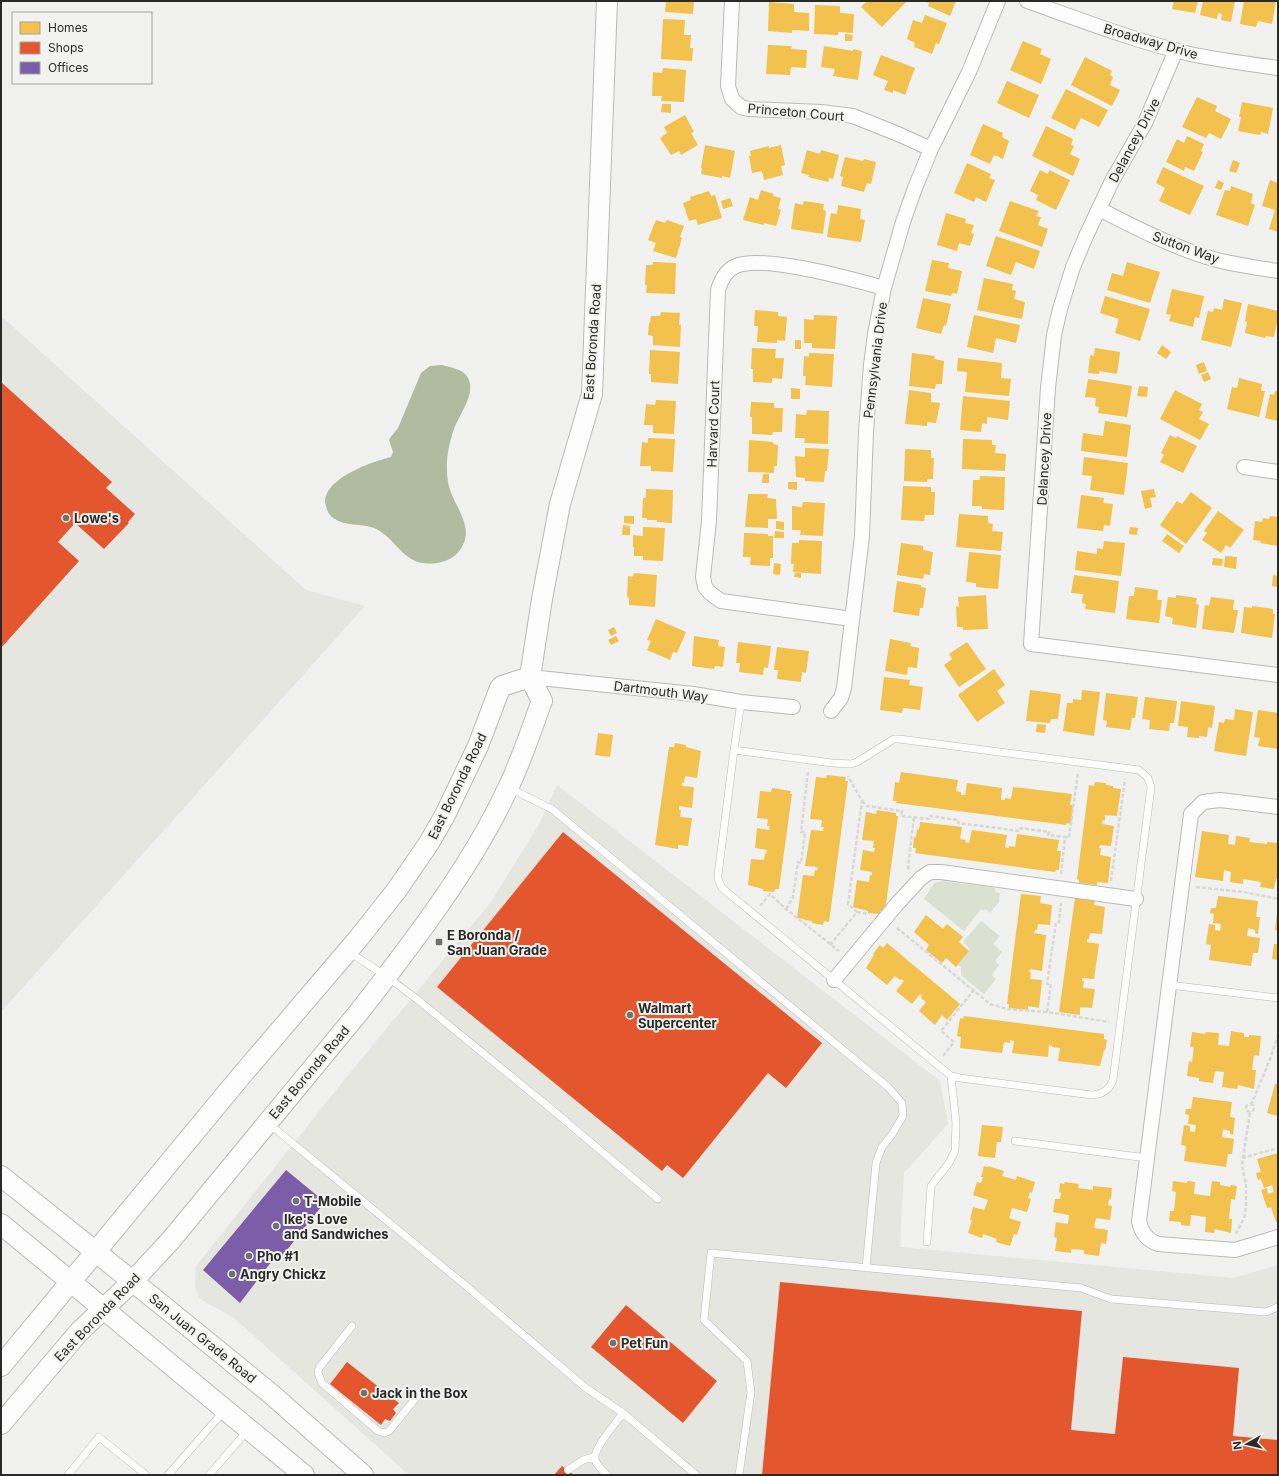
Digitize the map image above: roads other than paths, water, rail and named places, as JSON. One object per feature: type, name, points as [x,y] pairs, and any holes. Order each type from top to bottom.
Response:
[{"type":"main road","name":"East Boronda Road","points":[[1,1424],[79,1332],[133,1281],[171,1240],[386,976],[452,884],[480,841],[508,788],[542,701],[530,677],[542,599],[560,504],[592,394],[607,1]]},
{"type":"main road","name":"East Boronda Road","points":[[1,1366],[396,891],[429,843],[445,815],[466,773],[486,727],[500,688],[530,677]]},
{"type":"main road","name":"San Juan Grade Road","points":[[1,1176],[270,1393],[363,1475]]},
{"type":"main road","points":[[1,1224],[304,1475]]},
{"type":"street","name":"Princeton Court","points":[[732,1],[728,86],[732,98],[736,104],[748,109],[821,112],[853,116],[931,149]]},
{"type":"street","name":"Pennsylvania Drive","points":[[831,711],[841,698],[844,688],[862,536],[866,432],[871,365],[875,334],[884,288],[903,222],[931,149],[968,72],[998,1]]},
{"type":"street","name":"Broadway Drive","points":[[1027,1],[1134,38],[1176,50],[1206,57],[1278,68]]},
{"type":"street","name":"Delancey Drive","points":[[1176,50],[1145,122],[1112,181],[1086,236],[1060,309],[1052,347],[1048,388],[1031,644],[1278,675]]},
{"type":"street","name":"Sutton Way","points":[[1099,209],[1147,233],[1198,254],[1232,263],[1278,271]]},
{"type":"street","name":"Harvard Court","points":[[852,619],[721,602],[713,596],[705,586],[704,577],[709,521],[718,297],[721,282],[727,272],[736,266],[746,263],[772,264],[797,268],[884,288]]},
{"type":"street","points":[[1244,467],[1278,472]]},
{"type":"street","name":"Dartmouth Way","points":[[530,677],[693,694],[741,702],[793,707]]},
{"type":"street","points":[[1278,807],[1220,800],[1203,802],[1191,814],[1139,1221],[1142,1232],[1146,1237],[1150,1241],[1158,1244],[1235,1250],[1278,1237]]},
{"type":"street","points":[[834,980],[921,878],[930,872],[941,872],[1136,899]]},
{"type":"lane","points":[[734,750],[847,764],[857,762],[889,742],[899,739],[1126,768],[1139,770],[1144,773],[1148,778],[1151,787],[1113,1080],[1107,1090],[1098,1094],[951,1076],[722,888],[718,879],[734,750],[741,702]]},
{"type":"lane","points":[[508,788],[552,810],[888,1087],[902,1103],[903,1116],[891,1136],[882,1147],[876,1163],[866,1267]]},
{"type":"lane","points":[[347,951],[386,976],[544,1102],[658,1199]]},
{"type":"lane","points":[[1169,985],[1278,998]]},
{"type":"lane","points":[[927,1242],[931,1186],[949,1163],[954,1151],[956,1129],[951,1076]]},
{"type":"lane","points":[[267,1122],[586,1388],[623,1413],[696,1475]]},
{"type":"lane","points":[[1015,1141],[1147,1158]]},
{"type":"lane","points":[[739,1475],[751,1392],[747,1360],[704,1320],[711,1253],[1082,1288],[1111,1298],[1266,1312],[1278,1307]]},
{"type":"lane","points":[[352,1326],[319,1368],[318,1373],[322,1383],[378,1431],[384,1433],[390,1431],[424,1388]]},
{"type":"lane","points":[[168,1475],[225,1410]]},
{"type":"lane","points":[[607,1475],[597,1464],[594,1457],[597,1449],[623,1413]]},
{"type":"lane","points":[[209,1475],[248,1429]]},
{"type":"lane","points":[[68,1475],[99,1437],[146,1475]]},
{"type":"lane","points":[[568,1470],[583,1460],[594,1457]]},
{"type":"place","name":"Lowe's","points":[[66,518]]},
{"type":"place","name":"E Boronda / San Juan Grade","points":[[439,942]]},
{"type":"place","name":"Walmart Supercenter","points":[[630,1015]]},
{"type":"place","name":"T-Mobile","points":[[296,1201]]},
{"type":"place","name":"Ike's Love and Sandwiches","points":[[276,1226]]},
{"type":"place","name":"Pho #1","points":[[249,1256]]},
{"type":"place","name":"Angry Chickz","points":[[232,1274]]},
{"type":"place","name":"Pet Fun","points":[[613,1343]]},
{"type":"place","name":"Jack in the Box","points":[[364,1393]]}]
